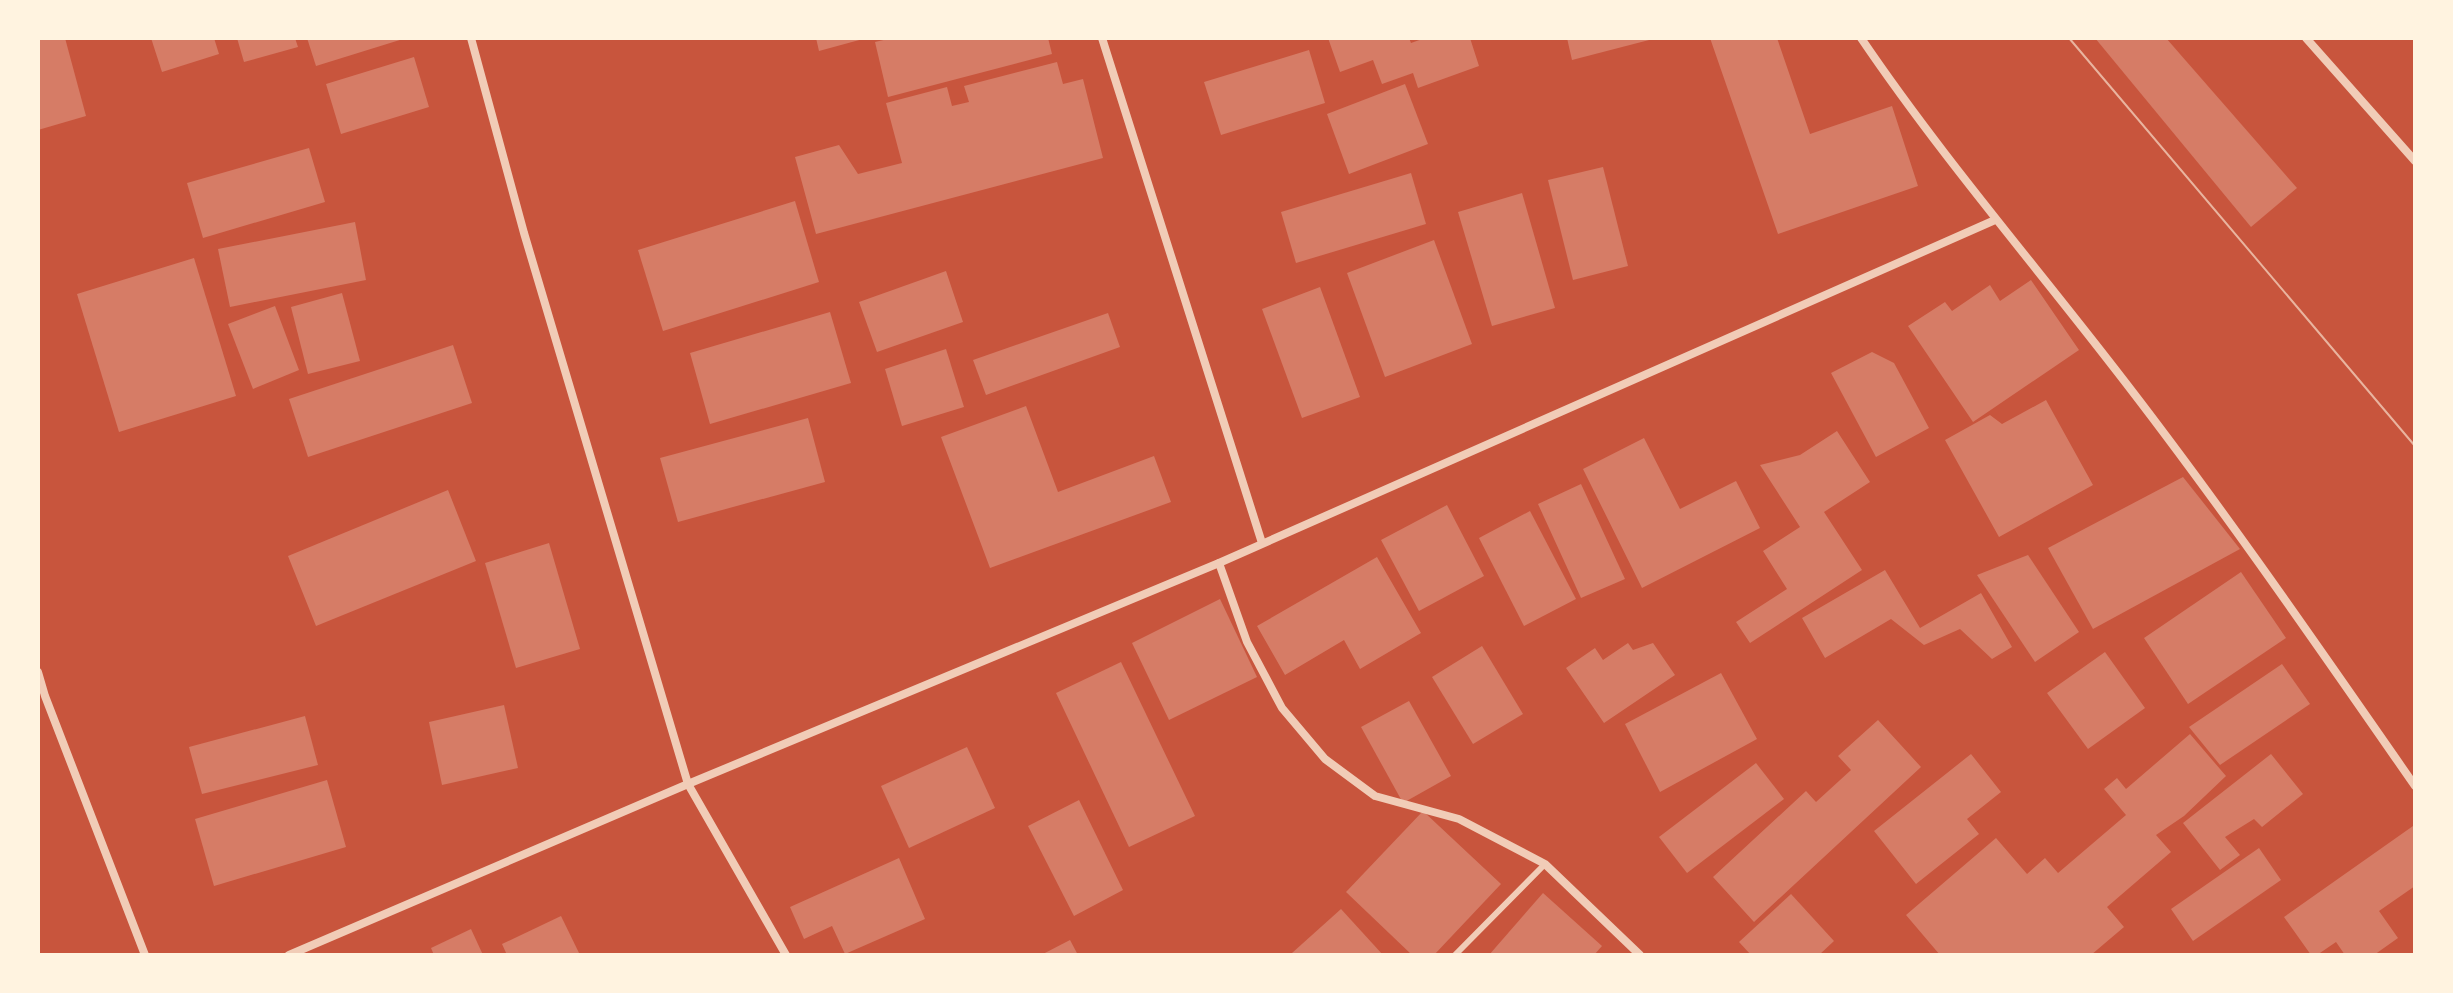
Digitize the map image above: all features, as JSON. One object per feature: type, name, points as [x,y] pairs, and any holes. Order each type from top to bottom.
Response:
[{"type":"street","points":[[471,38],[524,233],[688,784],[786,955]]},
{"type":"street","points":[[1102,38],[1262,543]]},
{"type":"street","points":[[1861,38],[1995,220],[2114,367],[2192,470],[2415,786]]},
{"type":"street","points":[[2306,38],[2415,161]]},
{"type":"street","points":[[289,955],[688,784],[1219,563],[1995,220]]},
{"type":"street","points":[[1219,563],[1247,642],[1282,708],[1325,759],[1375,796],[1459,819],[1545,864],[1640,955]]},
{"type":"street","points":[[38,672],[145,955]]},
{"type":"lane","points":[[1455,955],[1545,864]]},
{"type":"building","points":[[38,38],[65,38],[86,116],[38,130]]},
{"type":"building","points":[[151,38],[214,38],[219,54],[162,72]]},
{"type":"building","points":[[237,38],[295,38],[298,47],[244,62]]},
{"type":"building","points":[[307,38],[403,38],[403,39],[316,66]]},
{"type":"building","points":[[816,38],[863,38],[863,39],[819,51]]},
{"type":"building","points":[[892,38],[1048,38],[1052,54],[888,97],[875,42]]},
{"type":"building","points":[[1328,38],[1409,38],[1411,43],[1425,38],[1470,38],[1479,66],[1418,88],[1413,73],[1382,84],[1373,60],[1340,72]]},
{"type":"building","points":[[1567,38],[1653,38],[1653,39],[1572,60]]},
{"type":"building","points":[[1710,38],[1777,38],[1810,134],[1892,106],[1918,186],[1778,234]]},
{"type":"building","points":[[2095,38],[2166,38],[2297,188],[2251,227]]},
{"type":"building","points":[[1309,50],[1325,103],[1221,135],[1204,82]]},
{"type":"building","points":[[414,57],[429,107],[341,134],[326,84]]},
{"type":"building","points":[[1057,62],[1063,84],[1083,79],[1103,158],[816,234],[795,157],[839,145],[858,174],[902,163],[886,103],[947,87],[952,106],[969,102],[964,86]]},
{"type":"building","points":[[1405,84],[1428,144],[1349,174],[1327,114]]},
{"type":"building","points":[[309,148],[325,202],[203,238],[187,183]]},
{"type":"building","points":[[1603,167],[1628,266],[1573,280],[1548,180]]},
{"type":"building","points":[[1411,173],[1426,224],[1296,263],[1281,212]]},
{"type":"building","points":[[1522,193],[1555,308],[1492,326],[1458,212]]},
{"type":"building","points":[[795,201],[819,282],[663,331],[638,250]]},
{"type":"building","points":[[355,222],[366,280],[230,307],[218,249]]},
{"type":"building","points":[[1434,240],[1472,344],[1385,377],[1347,273]]},
{"type":"building","points":[[194,258],[236,396],[119,432],[77,294]]},
{"type":"building","points":[[946,271],[963,322],[877,352],[859,302]]},
{"type":"building","points":[[2031,280],[2079,350],[1973,422],[1908,326],[1945,302],[1952,311],[1990,285],[2000,301]]},
{"type":"building","points":[[1320,287],[1360,397],[1302,418],[1262,309]]},
{"type":"building","points":[[342,293],[360,361],[308,374],[291,307]]},
{"type":"building","points":[[275,306],[299,370],[253,389],[228,324]]},
{"type":"building","points":[[830,312],[851,383],[710,424],[690,353]]},
{"type":"building","points":[[1108,313],[1120,347],[986,395],[973,360]]},
{"type":"building","points":[[453,345],[472,403],[308,457],[289,399]]},
{"type":"building","points":[[946,349],[964,407],[902,426],[885,369]]},
{"type":"building","points":[[1872,352],[1894,363],[1929,428],[1876,457],[1831,373]]},
{"type":"building","points":[[2046,400],[2093,485],[1999,537],[1945,440],[1990,415],[2002,424]]},
{"type":"building","points":[[1026,406],[1058,492],[1154,456],[1171,502],[990,568],[941,437]]},
{"type":"building","points":[[808,418],[825,482],[678,522],[660,458]]},
{"type":"building","points":[[1837,431],[1870,482],[1824,512],[1862,570],[1750,643],[1736,622],[1787,589],[1763,551],[1800,527],[1760,465],[1800,455]]},
{"type":"building","points":[[1644,438],[1680,509],[1736,481],[1760,528],[1642,588],[1583,469]]},
{"type":"building","points":[[2183,477],[2240,549],[2093,629],[2048,548]]},
{"type":"building","points":[[1581,484],[1625,579],[1581,598],[1538,504]]},
{"type":"building","points":[[448,490],[476,561],[316,626],[288,556]]},
{"type":"building","points":[[1447,505],[1484,576],[1419,611],[1381,540]]},
{"type":"building","points":[[1530,511],[1576,599],[1524,626],[1479,538]]},
{"type":"building","points":[[549,543],[580,649],[516,668],[485,563]]},
{"type":"building","points":[[2028,555],[2079,632],[2035,662],[1977,575]]},
{"type":"building","points":[[1377,557],[1421,633],[1360,669],[1344,640],[1285,675],[1257,626]]},
{"type":"building","points":[[1885,570],[1920,628],[1981,593],[2012,647],[1992,659],[1960,629],[1924,645],[1891,619],[1825,658],[1802,618]]},
{"type":"building","points":[[2241,572],[2286,638],[2188,704],[2144,638]]},
{"type":"building","points":[[1220,599],[1257,677],[1169,720],[1132,643]]},
{"type":"building","points":[[1628,643],[1633,650],[1653,643],[1675,675],[1604,723],[1566,668],[1595,648],[1603,660]]},
{"type":"building","points":[[1482,646],[1523,714],[1473,744],[1432,677]]},
{"type":"building","points":[[2105,652],[2145,708],[2088,749],[2047,693]]},
{"type":"building","points":[[1121,662],[1195,816],[1129,847],[1056,693]]},
{"type":"building","points":[[2282,664],[2310,704],[2220,765],[2189,727]]},
{"type":"building","points":[[1721,673],[1757,739],[1660,792],[1625,724]]},
{"type":"building","points":[[1409,701],[1451,776],[1403,803],[1361,727]]},
{"type":"building","points":[[504,705],[518,768],[442,785],[429,722]]},
{"type":"building","points":[[305,716],[318,765],[202,794],[189,747]]},
{"type":"building","points":[[1878,720],[1921,767],[1754,922],[1713,877],[1806,791],[1816,802],[1851,770],[1838,756]]},
{"type":"building","points":[[2190,734],[2226,776],[2184,816],[2156,835],[2171,852],[2107,907],[2124,927],[2091,955],[1940,955],[1906,915],[1996,838],[2027,874],[2045,858],[2058,873],[2126,815],[2104,789],[2117,778],[2126,789]]},
{"type":"building","points":[[967,747],[995,808],[909,848],[881,786]]},
{"type":"building","points":[[1971,754],[2001,792],[1967,819],[1979,834],[1916,884],[1874,831]]},
{"type":"building","points":[[2271,754],[2303,794],[2262,827],[2254,819],[2225,837],[2240,855],[2220,870],[2183,823]]},
{"type":"building","points":[[1756,763],[1784,799],[1687,873],[1659,837]]},
{"type":"building","points":[[327,780],[346,847],[214,886],[195,819]]},
{"type":"building","points":[[1079,800],[1123,890],[1074,916],[1028,826]]},
{"type":"building","points":[[1423,811],[1501,884],[1434,955],[1412,955],[1346,892]]},
{"type":"building","points":[[2413,826],[2415,886],[2379,911],[2398,938],[2374,955],[2345,955],[2336,942],[2317,955],[2311,955],[2284,917]]},
{"type":"building","points":[[2259,848],[2281,880],[2193,941],[2171,909]]},
{"type":"building","points":[[899,858],[925,919],[845,954],[832,926],[804,939],[790,907]]},
{"type":"building","points":[[1543,893],[1602,946],[1594,955],[1489,955]]},
{"type":"building","points":[[1791,894],[1834,941],[1819,955],[1751,955],[1739,942]]},
{"type":"building","points":[[1341,909],[1383,955],[1292,953]]},
{"type":"building","points":[[561,916],[580,955],[507,955],[502,944]]},
{"type":"building","points":[[471,929],[483,955],[434,955],[431,948]]},
{"type":"building","points":[[1070,940],[1078,955],[1041,955]]},
{"type":"tram line","points":[[2069,38],[2415,446]]}]
